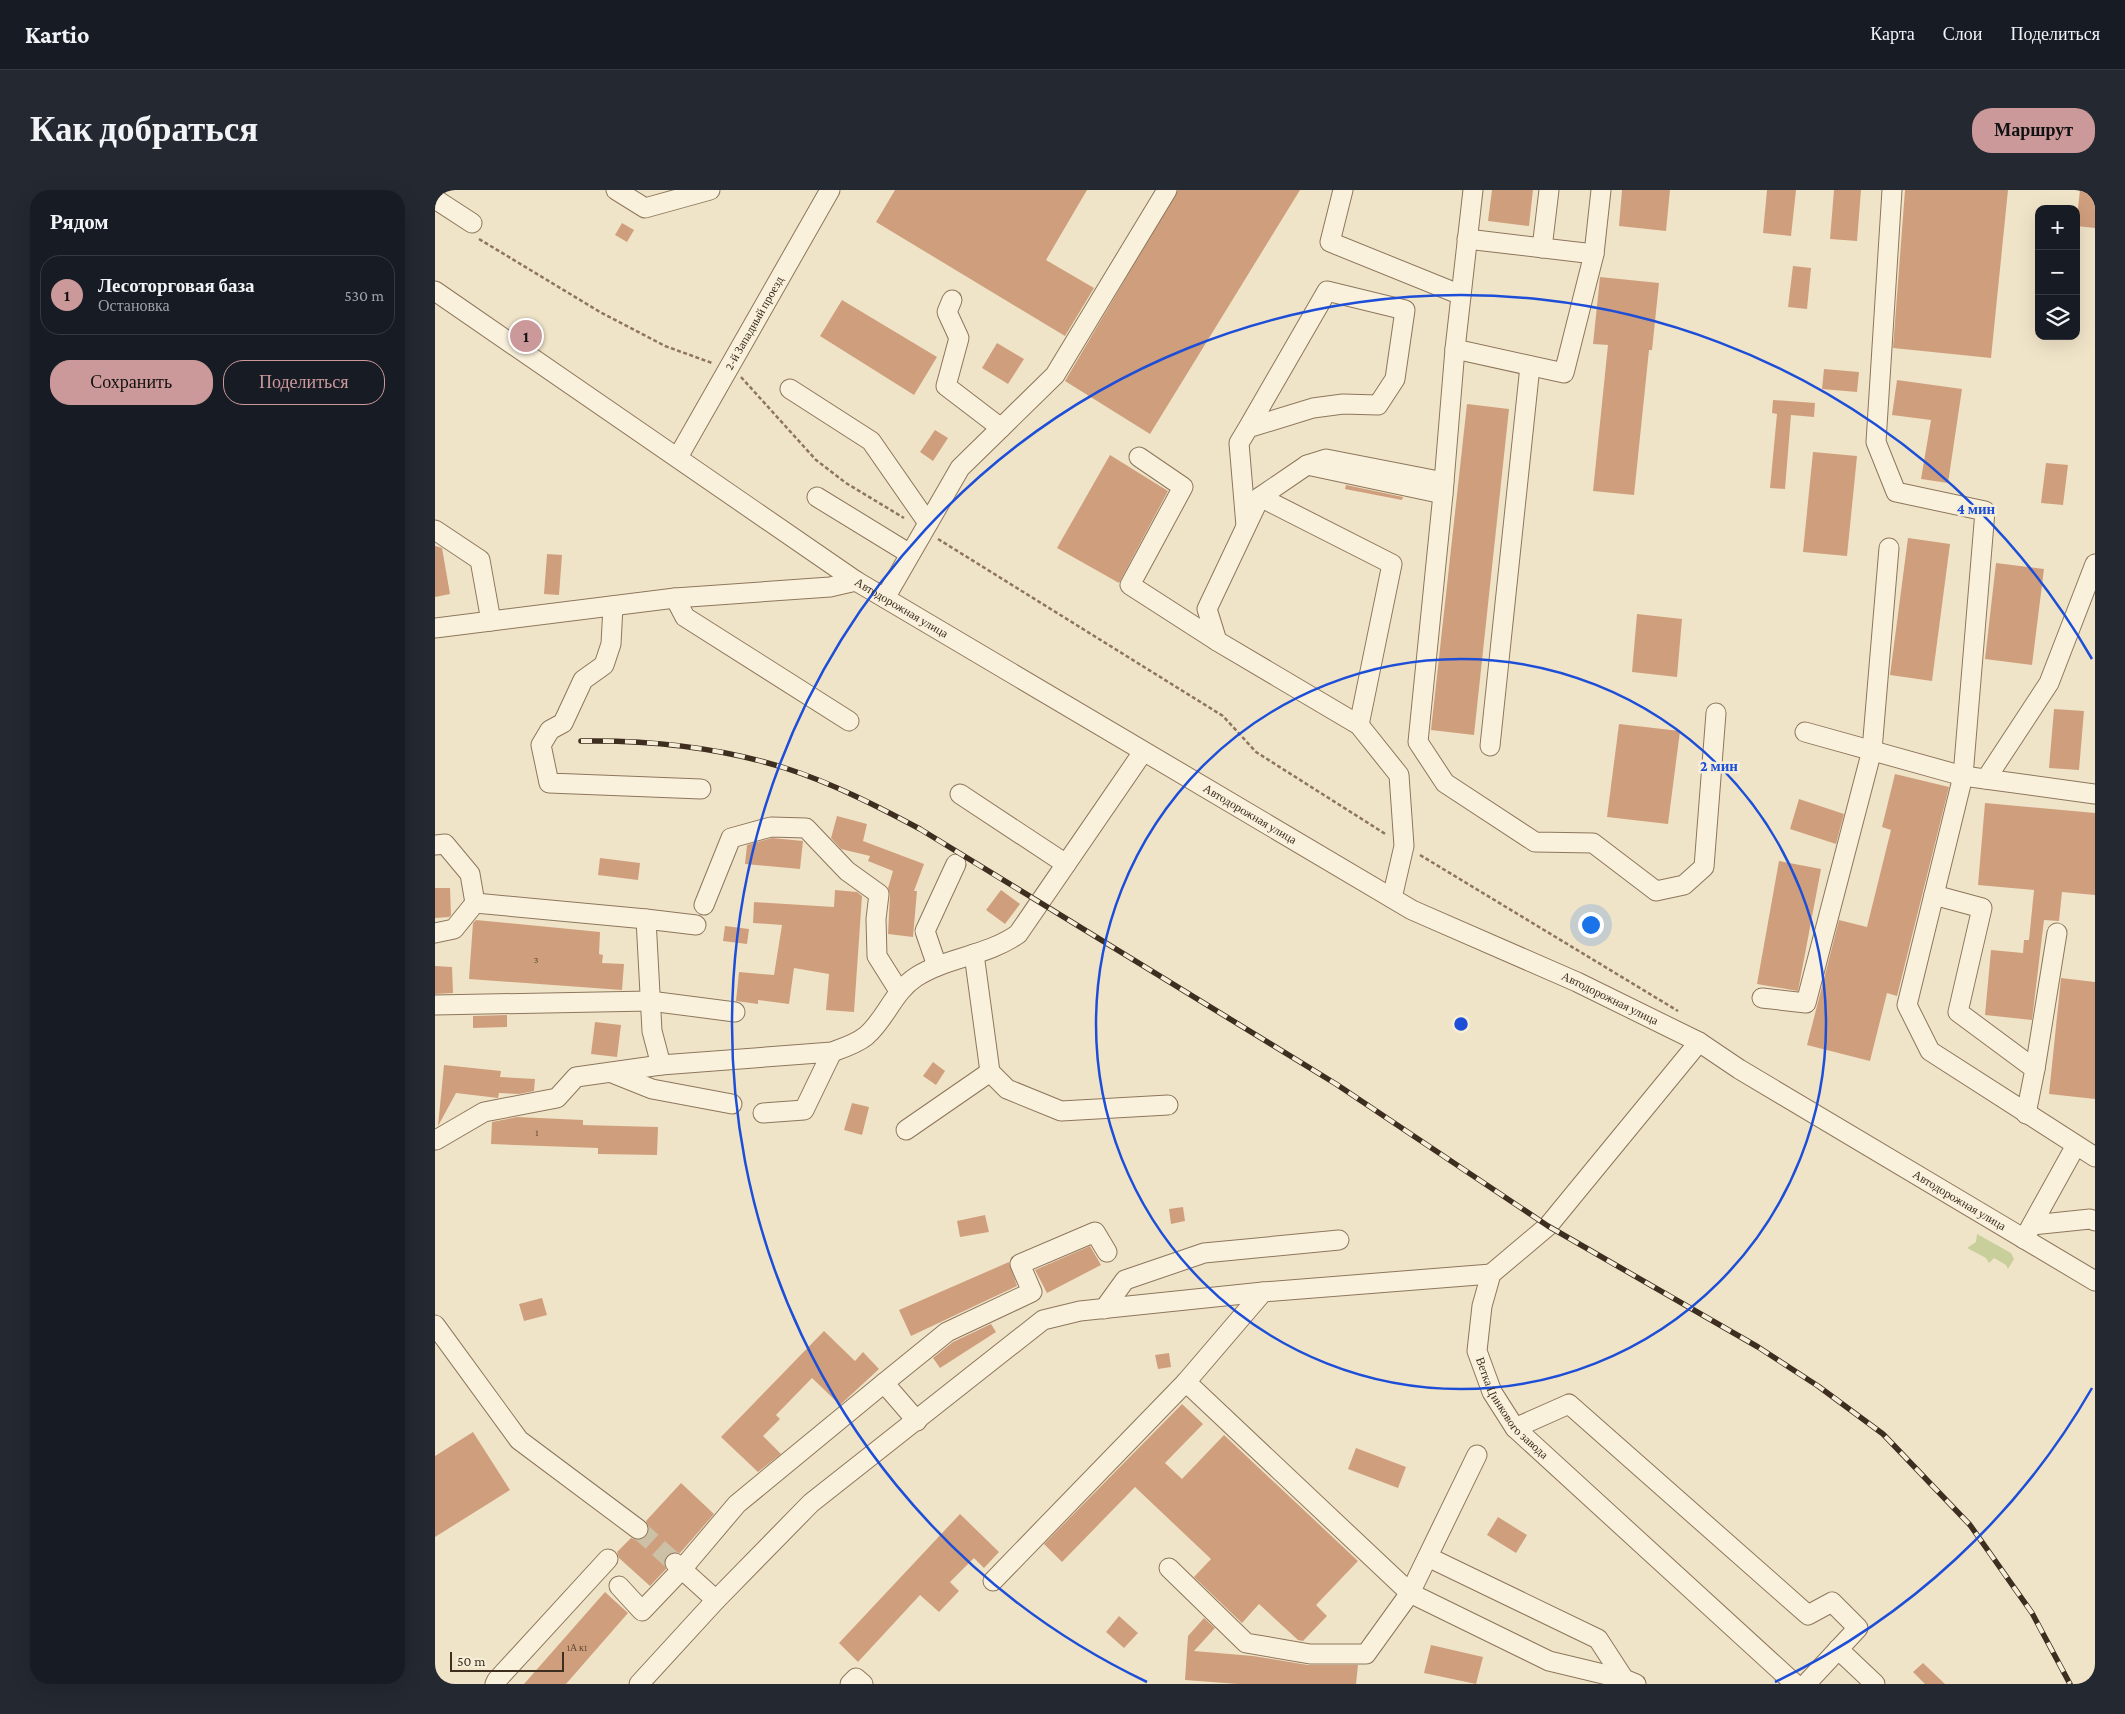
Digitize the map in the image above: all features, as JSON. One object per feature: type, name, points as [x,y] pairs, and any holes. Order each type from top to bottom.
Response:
[{"type":"street","points":[[616,190],[645,208],[710,190]]},
{"type":"street","name":"2-й Западный проезд","points":[[679,457],[831,190]]},
{"type":"street","points":[[885,598],[960,468],[1055,375],[1167,190]]},
{"type":"street","points":[[1343,190],[1330,242],[1461,295]]},
{"type":"street","points":[[1473,190],[1455,349],[1418,742],[1445,783],[1535,842],[1593,843],[1657,892],[1684,885],[1704,867],[1715,713]]},
{"type":"street","points":[[1542,248],[1549,190]]},
{"type":"street","points":[[1455,349],[1564,373],[1594,254],[1601,190]]},
{"type":"street","points":[[1892,190],[1875,442],[1895,492],[1985,511],[1963,776],[1907,1005],[1930,1051],[2075,1147],[2095,1157]]},
{"type":"street","points":[[435,199],[474,230]]},
{"type":"street","points":[[1467,239],[1594,254]]},
{"type":"street","name":"Автодорожная улица","points":[[435,291],[679,457],[856,581],[1412,910],[1577,982],[1699,1042],[1739,1069],[2028,1232],[2095,1282]]},
{"type":"street","points":[[1246,526],[1239,443],[1247,428],[1327,291],[1405,310],[1395,379],[1378,405],[1343,404],[1313,408],[1247,428]]},
{"type":"street","points":[[952,300],[947,312],[959,338],[946,386],[1001,428]]},
{"type":"street","points":[[1490,746],[1530,366]]},
{"type":"street","points":[[790,388],[871,441],[926,527]]},
{"type":"street","points":[[1139,457],[1183,487],[1130,585],[1217,641],[1359,725],[1399,775],[1404,846],[1392,898]]},
{"type":"street","points":[[1217,641],[1207,609],[1260,497],[1307,465],[1326,459],[1443,488]]},
{"type":"street","points":[[817,497],[911,554]]},
{"type":"street","points":[[1260,497],[1391,564],[1359,725]]},
{"type":"street","points":[[435,530],[481,560],[491,621]]},
{"type":"street","points":[[1762,998],[1806,1003],[1871,750],[1889,548]]},
{"type":"street","points":[[1986,779],[2049,683],[2095,564]]},
{"type":"street","points":[[435,628],[675,598],[830,587],[856,581]]},
{"type":"street","points":[[675,598],[685,617],[849,721]]},
{"type":"street","points":[[613,606],[611,644],[604,665],[583,680],[563,723],[550,730],[541,745],[549,783],[701,789]]},
{"type":"street","points":[[1805,732],[1963,776],[2095,794]]},
{"type":"street","points":[[436,1140],[484,1112],[557,1098],[576,1077],[661,1065],[832,1052],[852,1045],[867,1035],[899,991],[915,978],[937,966],[1001,946],[1017,934],[1143,752]]},
{"type":"street","points":[[960,794],[1066,864]]},
{"type":"street","points":[[704,905],[731,838],[771,827],[806,828],[847,871],[879,894],[876,918],[877,956],[899,991]]},
{"type":"street","points":[[435,845],[445,844],[470,874],[475,903],[454,929],[435,933]]},
{"type":"street","points":[[937,966],[925,931],[956,864]]},
{"type":"street","points":[[1934,894],[1982,908],[1957,1012],[2035,1069]]},
{"type":"street","points":[[475,903],[695,924]]},
{"type":"street","points":[[646,920],[652,1031],[661,1065]]},
{"type":"street","points":[[2026,1114],[2057,933]]},
{"type":"street","points":[[974,954],[990,1072],[1007,1089],[1061,1111],[1168,1105]]},
{"type":"street","points":[[435,1006],[650,1001],[735,1012]]},
{"type":"street","points":[[639,1684],[716,1600],[811,1503],[1043,1320],[1080,1311],[1263,1292],[1491,1274],[1548,1226],[1699,1042]]},
{"type":"street","points":[[763,1113],[804,1110],[832,1052]]},
{"type":"street","points":[[611,1072],[652,1089],[732,1104]]},
{"type":"street","points":[[906,1130],[990,1072]]},
{"type":"street","points":[[2028,1232],[2075,1147]]},
{"type":"street","points":[[2028,1232],[2090,1218],[2095,1221]]},
{"type":"street","points":[[619,1586],[642,1611],[678,1566],[737,1504],[884,1383],[947,1332],[1032,1292],[1020,1264],[1095,1232],[1107,1252]]},
{"type":"street","points":[[1104,1309],[1125,1280],[1204,1253],[1339,1240]]},
{"type":"street","name":"Ветка Цинкового завода","points":[[1491,1274],[1482,1306],[1477,1351],[1491,1392],[1515,1428],[1795,1684]]},
{"type":"street","points":[[993,1581],[1186,1382],[1263,1292]]},
{"type":"street","points":[[435,1325],[519,1440],[638,1529]]},
{"type":"street","points":[[1186,1382],[1410,1593],[1549,1661],[1630,1682]]},
{"type":"street","points":[[884,1383],[917,1421]]},
{"type":"street","points":[[1515,1428],[1569,1404],[1808,1615],[1832,1602],[1857,1628],[1806,1684]]},
{"type":"street","points":[[1169,1568],[1246,1643],[1310,1654],[1366,1654],[1410,1593],[1477,1455]]},
{"type":"street","points":[[1428,1557],[1598,1639],[1630,1682]]},
{"type":"street","points":[[495,1684],[608,1559]]},
{"type":"street","points":[[678,1566],[716,1600]]},
{"type":"street","points":[[1838,1649],[1875,1684]]},
{"type":"street","points":[[850,1684],[856,1678],[863,1684]]},
{"type":"path","points":[[474,230],[600,312],[665,346],[729,369],[746,380],[816,460],[846,483],[926,527],[1223,716],[1256,752],[1404,846],[1466,881],[1683,1014]]},
{"type":"green space","points":[[1977,1234],[2011,1253],[2014,1259],[2008,1269],[2006,1265],[1994,1258],[1989,1263],[1986,1258],[1967,1248],[1976,1242]]},
{"type":"building","points":[[895,190],[1087,190],[1046,260],[1094,288],[1065,336],[876,222]]},
{"type":"building","points":[[1178,190],[1300,190],[1150,434],[1065,381]]},
{"type":"building","points":[[1492,190],[1533,190],[1529,226],[1488,221]]},
{"type":"building","points":[[1622,190],[1670,190],[1666,231],[1619,226]]},
{"type":"building","points":[[1767,190],[1796,190],[1791,236],[1763,233]]},
{"type":"building","points":[[1834,190],[1861,190],[1857,241],[1830,239]]},
{"type":"building","points":[[1905,190],[2008,190],[1991,358],[1893,348]]},
{"type":"building","points":[[2080,190],[2095,190],[2095,228],[2080,226],[2080,205],[2078,205]]},
{"type":"building","points":[[622,223],[634,230],[627,242],[615,235]]},
{"type":"building","points":[[1793,266],[1811,268],[1807,309],[1788,307]]},
{"type":"building","points":[[1600,277],[1659,283],[1652,350],[1649,350],[1634,495],[1593,491],[1608,345],[1593,344]]},
{"type":"building","points":[[842,300],[937,357],[914,395],[820,336]]},
{"type":"building","points":[[997,343],[1024,359],[1008,384],[982,368]]},
{"type":"building","points":[[1824,369],[1859,372],[1857,392],[1822,389]]},
{"type":"building","points":[[1897,380],[1962,389],[1948,483],[1921,479],[1931,420],[1892,415]]},
{"type":"building","points":[[1773,400],[1815,403],[1814,417],[1791,415],[1785,489],[1770,488],[1777,414],[1772,413]]},
{"type":"building","points":[[1467,404],[1509,409],[1474,735],[1431,730]]},
{"type":"building","points":[[935,430],[948,438],[933,461],[920,452]]},
{"type":"building","points":[[1813,452],[1857,456],[1847,556],[1803,552]]},
{"type":"building","points":[[1110,455],[1168,491],[1119,583],[1057,548]]},
{"type":"building","points":[[2046,463],[2068,465],[2063,505],[2041,503]]},
{"type":"building","points":[[1346,485],[1403,497],[1402,500],[1345,489]]},
{"type":"building","points":[[1908,538],[1950,544],[1932,681],[1890,675]]},
{"type":"building","points":[[435,546],[442,548],[450,594],[435,597]]},
{"type":"building","points":[[547,554],[562,555],[559,595],[544,594]]},
{"type":"building","points":[[1996,563],[2044,569],[2032,665],[1985,659]]},
{"type":"building","points":[[1637,614],[1682,619],[1677,677],[1632,672]]},
{"type":"building","points":[[2054,709],[2084,711],[2079,770],[2049,768]]},
{"type":"building","points":[[1619,724],[1680,731],[1668,824],[1607,817]]},
{"type":"building","points":[[1895,774],[1949,787],[1897,996],[1887,993],[1870,1061],[1807,1045],[1839,920],[1867,927],[1891,830],[1882,827]]},
{"type":"building","points":[[1799,799],[1844,814],[1836,844],[1790,829]]},
{"type":"building","points":[[1985,803],[2095,813],[2095,895],[2062,892],[2059,921],[2044,920],[2032,1020],[1985,1015],[1991,950],[2023,953],[2024,940],[2029,940],[2034,890],[1978,885]]},
{"type":"building","points":[[837,816],[867,824],[863,841],[924,864],[914,891],[917,891],[913,937],[888,934],[890,895],[888,888],[893,871],[868,861],[870,856],[841,849],[831,838]]},
{"type":"building","points":[[772,838],[803,841],[800,869],[745,864],[747,845]]},
{"type":"building","points":[[600,858],[640,863],[638,880],[598,875]]},
{"type":"building","points":[[1779,861],[1821,869],[1798,991],[1757,984]]},
{"type":"building","points":[[435,888],[450,888],[451,915],[449,917],[435,918]]},
{"type":"building","points":[[835,890],[857,892],[862,896],[854,1012],[826,1010],[829,974],[794,968],[789,1004],[758,1000],[758,1004],[736,1001],[739,972],[774,975],[782,925],[753,923],[754,902],[834,907]]},
{"type":"building","points":[[1001,890],[1020,904],[1005,924],[986,910]]},
{"type":"building","points":[[476,920],[600,932],[599,954],[603,955],[602,963],[624,964],[622,990],[469,979],[473,923]]},
{"type":"building","points":[[725,926],[749,929],[747,944],[723,941]]},
{"type":"building","points":[[435,966],[452,967],[453,993],[435,994]]},
{"type":"building","points":[[2061,978],[2095,982],[2095,1099],[2049,1094]]},
{"type":"building","points":[[507,1015],[507,1027],[473,1028],[473,1016]]},
{"type":"building","points":[[595,1022],[621,1025],[617,1057],[591,1054]]},
{"type":"building","points":[[933,1062],[945,1071],[936,1085],[923,1076]]},
{"type":"building","points":[[444,1065],[501,1071],[500,1077],[535,1079],[534,1091],[519,1094],[499,1093],[498,1098],[456,1093],[438,1126]]},
{"type":"building","points":[[852,1103],[869,1107],[862,1135],[844,1130]]},
{"type":"building","points":[[517,1117],[583,1120],[583,1125],[658,1127],[657,1155],[598,1154],[598,1148],[491,1144],[492,1122]]},
{"type":"building","points":[[1183,1207],[1185,1221],[1171,1224],[1169,1209]]},
{"type":"building","points":[[985,1215],[989,1232],[960,1237],[957,1221]]},
{"type":"building","points":[[1090,1246],[1101,1265],[1047,1293],[1035,1270]]},
{"type":"building","points":[[1009,1262],[1017,1286],[911,1336],[899,1310]]},
{"type":"building","points":[[542,1298],[547,1315],[524,1321],[519,1304]]},
{"type":"building","points":[[991,1324],[996,1332],[940,1368],[933,1358],[953,1342]]},
{"type":"building","points":[[824,1331],[855,1361],[863,1352],[879,1369],[840,1405],[812,1378],[776,1415],[780,1419],[763,1436],[781,1454],[758,1472],[721,1437]]},
{"type":"building","points":[[1169,1353],[1171,1367],[1158,1369],[1155,1355]]},
{"type":"building","points":[[1182,1404],[1203,1424],[1165,1463],[1182,1479],[1224,1435],[1358,1561],[1316,1605],[1327,1616],[1303,1641],[1298,1640],[1259,1604],[1242,1623],[1194,1577],[1211,1559],[1135,1487],[1062,1562],[1044,1544]]},
{"type":"building","points":[[473,1432],[510,1490],[435,1537],[435,1456]]},
{"type":"building","points":[[1356,1448],[1406,1467],[1398,1488],[1348,1469]]},
{"type":"building","points":[[681,1483],[714,1514],[680,1553],[672,1552],[666,1556],[664,1561],[666,1569],[650,1586],[619,1558],[617,1552],[631,1538],[637,1540],[647,1536],[649,1530],[646,1521]]},
{"type":"building","points":[[960,1514],[999,1552],[984,1568],[974,1558],[950,1582],[959,1591],[939,1612],[920,1595],[858,1662],[839,1643]]},
{"type":"building","points":[[1498,1517],[1527,1535],[1516,1553],[1487,1535]]},
{"type":"building","points":[[605,1592],[628,1613],[566,1684],[524,1684]]},
{"type":"building","points":[[1119,1616],[1138,1633],[1124,1648],[1106,1632]]},
{"type":"building","points":[[1204,1618],[1215,1628],[1194,1651],[1253,1656],[1308,1665],[1358,1665],[1356,1684],[1238,1684],[1185,1680],[1188,1636]]},
{"type":"building","points":[[1431,1645],[1483,1657],[1476,1684],[1424,1673]]},
{"type":"building","points":[[1923,1663],[1945,1684],[1925,1684],[1913,1672]]},
{"type":"tunnel","points":[[638,1529],[675,1563]]},
{"type":"railway","points":[[581,741],[684,746],[735,755],[803,774],[887,812],[920,829],[1336,1084],[1548,1226],[1758,1347],[1818,1386],[1883,1434],[1970,1525],[2032,1613],[2070,1684]]},
{"type":"place","name":"Лесоторговая база","points":[[526,336]]}]
